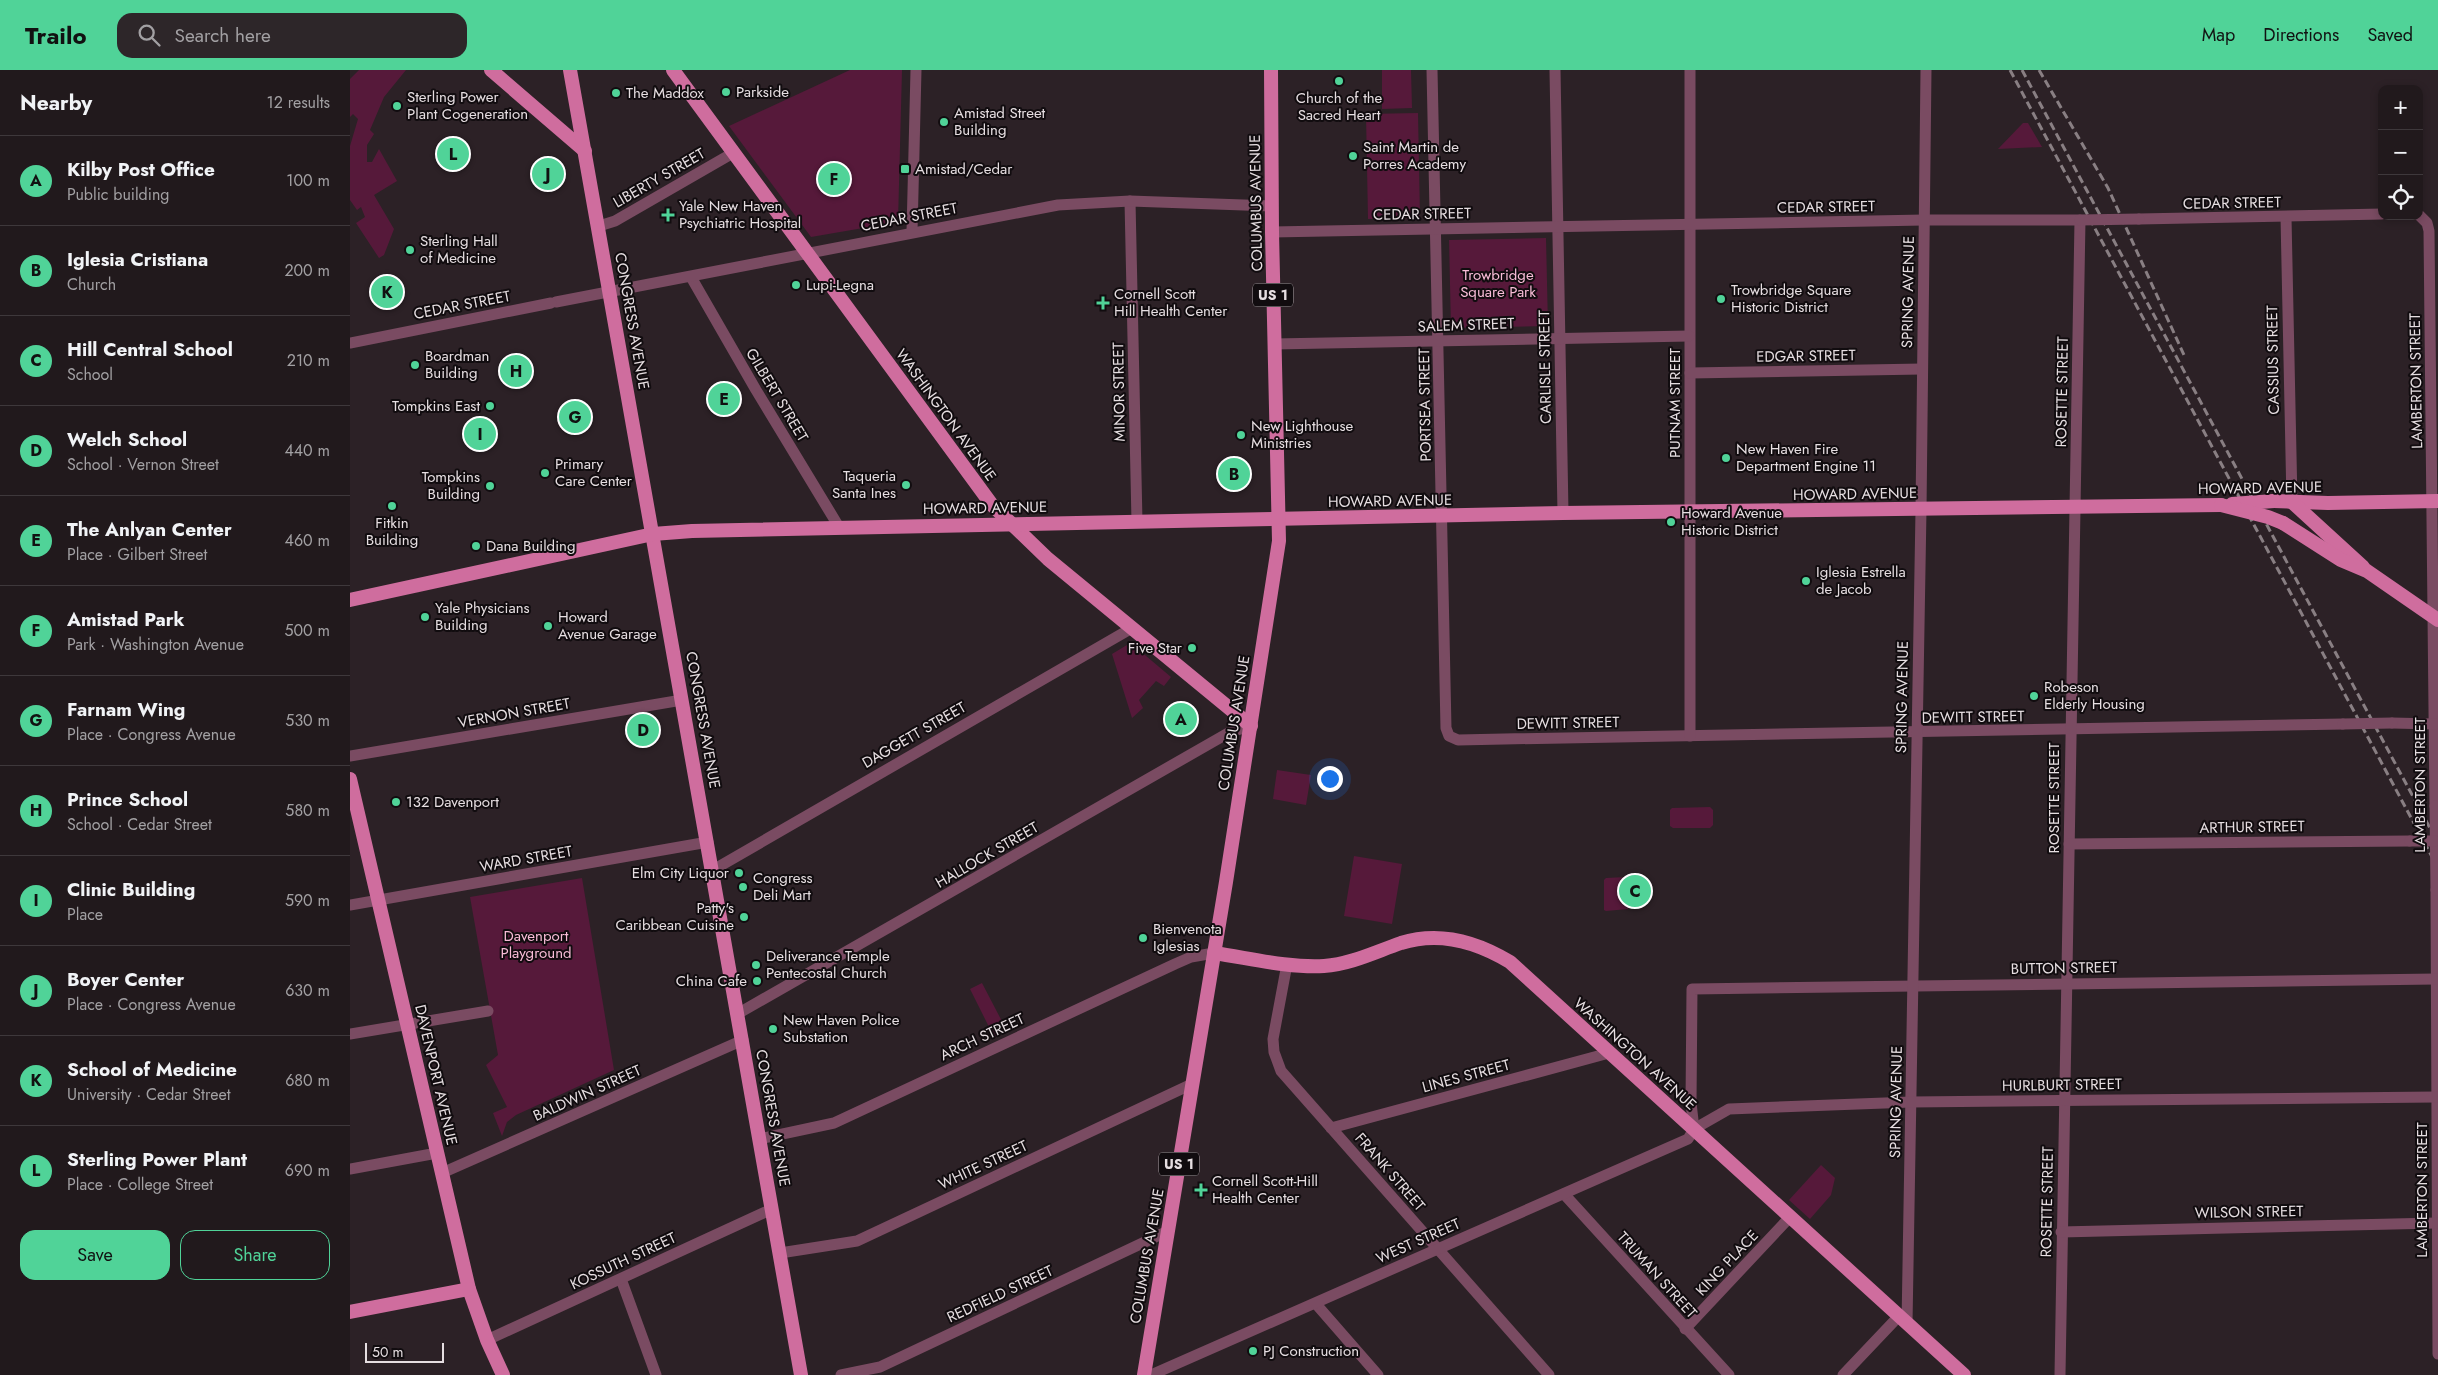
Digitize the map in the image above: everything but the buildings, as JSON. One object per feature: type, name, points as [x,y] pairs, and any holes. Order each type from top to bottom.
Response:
[{"type":"main road","points":[[491,70],[585,150]]},
{"type":"main road","name":"CONGRESS AVENUE","points":[[570,70],[739,1013],[801,1375]]},
{"type":"main road","name":"COLUMBUS AVENUE","points":[[1144,1375],[1251,726],[1279,541],[1272,232],[1271,70]]},
{"type":"main road","name":"WASHINGTON AVENUE","points":[[677,71],[733,153],[992,505],[1048,558],[1251,726]]},
{"type":"main road","name":"HOWARD AVENUE","points":[[350,600],[653,534],[839,526],[1279,520],[1563,513],[2221,505],[2274,501],[2435,501]]},
{"type":"main road","points":[[2292,502],[2367,571],[2436,619]]},
{"type":"main road","points":[[2221,505],[2283,523],[2340,560],[2367,571]]},
{"type":"main road","name":"DAVENPORT AVENUE","points":[[350,779],[469,1288],[487,1340],[503,1375]]},
{"type":"main road","name":"WASHINGTON AVENUE","points":[[1214,953],[1287,964],[1324,966],[1339,964],[1420,939],[1437,938],[1465,942],[1488,949],[1510,962],[1964,1375]]},
{"type":"main road","points":[[350,1312],[469,1288]]},
{"type":"street","points":[[912,232],[916,70]]},
{"type":"street","name":"PORTSEA STREET","points":[[1432,70],[1446,728],[1447,733],[1452,738]]},
{"type":"street","name":"CARLISLE STREET","points":[[1555,70],[1563,513]]},
{"type":"street","name":"PUTNAM STREET","points":[[1690,70],[1690,736]]},
{"type":"street","name":"SPRING AVENUE","points":[[1903,1320],[1912,1102],[1912,985],[1921,510],[1926,70]]},
{"type":"street","name":"LIBERTY STREET","points":[[599,226],[615,221],[733,153]]},
{"type":"street","name":"CEDAR STREET","points":[[350,343],[1058,205],[1130,201],[1272,206]]},
{"type":"street","name":"MINOR STREET","points":[[1130,201],[1137,522]]},
{"type":"street","name":"CEDAR STREET","points":[[1272,232],[1924,220],[2080,222],[2378,214]]},
{"type":"street","name":"CASSIUS STREET","points":[[2286,218],[2290,483],[2292,502]]},
{"type":"street","name":"LAMBERTON STREET","points":[[2423,220],[2429,231],[2434,320],[2438,1354]]},
{"type":"street","name":"ROSETTE STREET","points":[[2060,1375],[2080,222]]},
{"type":"street","name":"GILBERT STREET","points":[[691,277],[761,399],[839,526]]},
{"type":"street","name":"SALEM STREET","points":[[1274,344],[1690,336]]},
{"type":"street","name":"EDGAR STREET","points":[[1690,373],[1922,369]]},
{"type":"street","name":"DAGGETT STREET","points":[[713,870],[1132,628]]},
{"type":"street","name":"VERNON STREET","points":[[350,756],[682,700]]},
{"type":"street","name":"DEWITT STREET","points":[[1452,738],[1495,740],[2392,723],[2435,724]]},
{"type":"street","name":"HALLOCK STREET","points":[[739,1013],[1230,732],[1251,726]]},
{"type":"street","name":"ARTHUR STREET","points":[[2069,844],[2435,840]]},
{"type":"street","name":"WARD STREET","points":[[350,904],[708,842]]},
{"type":"street","name":"ARCH STREET","points":[[760,1139],[834,1123],[1175,964],[1191,957],[1214,953]]},
{"type":"street","name":"FRANK STREET","points":[[1287,964],[1274,1031],[1274,1052],[1284,1075],[1550,1375]]},
{"type":"street","name":"BUTTON STREET","points":[[1694,1129],[1691,1103],[1692,989],[2436,979]]},
{"type":"street","points":[[350,1034],[488,1011]]},
{"type":"street","name":"BALDWIN STREET","points":[[442,1173],[743,1040]]},
{"type":"street","name":"LINES STREET","points":[[1331,1128],[1609,1053]]},
{"type":"street","name":"WHITE STREET","points":[[780,1253],[856,1241],[1192,1084]]},
{"type":"street","name":"HURLBURT STREET","points":[[1694,1129],[1729,1109],[1912,1102],[2436,1097]]},
{"type":"street","name":"WEST STREET","points":[[1150,1375],[1167,1372],[1437,1249],[1688,1138],[1694,1129]]},
{"type":"street","points":[[350,1169],[438,1153]]},
{"type":"street","name":"TRUMAN STREET","points":[[1564,1194],[1728,1375]]},
{"type":"street","name":"KOSSUTH STREET","points":[[487,1340],[772,1209]]},
{"type":"street","name":"KING PLACE","points":[[1685,1329],[1790,1217]]},
{"type":"street","name":"WILSON STREET","points":[[2061,1232],[2436,1223]]},
{"type":"street","name":"REDFIELD STREET","points":[[840,1375],[880,1367],[1168,1231]]},
{"type":"street","points":[[621,1279],[656,1375]]},
{"type":"street","points":[[1316,1304],[1378,1375]]},
{"type":"street","points":[[1843,1375],[1903,1320]]},
{"type":"green space","points":[[359,70],[406,70],[384,97],[370,130],[374,134],[367,145],[367,162],[372,162],[379,149],[397,181],[374,195],[394,229],[384,255],[379,258],[356,223],[365,217],[361,207],[357,210],[350,200],[350,146],[358,119],[353,114],[350,117],[350,79]]},
{"type":"green space","points":[[850,70],[902,70],[898,222],[811,237],[729,126]]},
{"type":"green space","points":[[1382,70],[1411,70],[1412,108],[1382,109]]},
{"type":"green space","points":[[1418,113],[1420,218],[1368,219],[1366,114]]},
{"type":"green space","points":[[2023,123],[2028,123],[2042,147],[1998,149]]},
{"type":"green space","name":"Trowbridge Square Park","points":[[1546,238],[1548,326],[1451,328],[1449,240]]},
{"type":"green space","points":[[1127,645],[1133,645],[1171,677],[1164,686],[1156,681],[1139,700],[1143,708],[1132,718],[1112,654]]},
{"type":"green space","points":[[1277,770],[1311,775],[1306,805],[1273,799]]},
{"type":"green space","points":[[1710,807],[1713,810],[1713,825],[1710,828],[1673,828],[1670,826],[1670,810],[1672,808]]},
{"type":"green space","points":[[1354,856],[1402,864],[1392,924],[1344,916]]},
{"type":"green space","points":[[1626,877],[1628,879],[1628,909],[1604,910],[1604,880],[1606,878]]},
{"type":"green space","name":"Davenport Playground","points":[[582,878],[614,1070],[516,1115],[507,1122],[502,1136],[493,1113],[507,1107],[486,1065],[498,1055],[470,897]]},
{"type":"green space","points":[[982,983],[1007,1031],[994,1037],[970,989]]},
{"type":"green space","points":[[1821,1165],[1835,1178],[1831,1195],[1810,1219],[1789,1200]]},
{"type":"railway","points":[[2010,70],[2438,868]]},
{"type":"railway","points":[[2022,70],[2438,843]]},
{"type":"railway","points":[[2039,70],[2108,188],[2184,355]]},
{"type":"place","name":"Church of the Sacred Heart","points":[[1339,81]]},
{"type":"place","name":"Parkside","points":[[726,92]]},
{"type":"place","name":"The Maddox","points":[[616,93]]},
{"type":"place","name":"Sterling Power Plant Cogeneration","points":[[397,106]]},
{"type":"place","name":"Amistad Street Building","points":[[944,122]]},
{"type":"place","name":"Sterling Power Plant","points":[[453,154]]},
{"type":"place","name":"Saint Martin de Porres Academy","points":[[1353,156]]},
{"type":"place","name":"Amistad/Cedar","points":[[905,169]]},
{"type":"place","name":"Boyer Center","points":[[548,174]]},
{"type":"place","name":"Amistad Park","points":[[834,179]]},
{"type":"place","name":"Yale New Haven Psychiatric Hospital","points":[[668,215]]},
{"type":"place","name":"Sterling Hall of Medicine","points":[[410,250]]},
{"type":"place","name":"Lupi-Legna","points":[[796,285]]},
{"type":"place","name":"School of Medicine","points":[[387,292]]},
{"type":"place","name":"Trowbridge Square Historic District","points":[[1721,299]]},
{"type":"place","name":"Cornell Scott Hill Health Center","points":[[1103,303]]},
{"type":"place","name":"Boardman Building","points":[[415,365]]},
{"type":"place","name":"Prince School","points":[[516,371]]},
{"type":"place","name":"The Anlyan Center","points":[[724,399]]},
{"type":"place","name":"Tompkins East","points":[[490,406]]},
{"type":"place","name":"Farnam Wing","points":[[575,417]]},
{"type":"place","name":"Clinic Building","points":[[480,434]]},
{"type":"place","name":"New Lighthouse Ministries","points":[[1241,435]]},
{"type":"place","name":"New Haven Fire Department Engine 11","points":[[1726,458]]},
{"type":"place","name":"Primary Care Center","points":[[545,473]]},
{"type":"place","name":"Iglesia Cristiana","points":[[1234,474]]},
{"type":"place","name":"Taqueria Santa Ines","points":[[906,485]]},
{"type":"place","name":"Tompkins Building","points":[[490,486]]},
{"type":"place","name":"Fitkin Building","points":[[392,506]]},
{"type":"place","name":"Howard Avenue Historic District","points":[[1671,522]]},
{"type":"place","name":"Dana Building","points":[[476,546]]},
{"type":"place","name":"Iglesia Estrella de Jacob","points":[[1806,581]]},
{"type":"place","name":"Yale Physicians Building","points":[[425,617]]},
{"type":"place","name":"Howard Avenue Garage","points":[[548,626]]},
{"type":"place","name":"Five Star","points":[[1192,648]]},
{"type":"place","name":"Robeson Elderly Housing","points":[[2034,696]]},
{"type":"place","name":"Kilby Post Office","points":[[1181,719]]},
{"type":"place","name":"Welch School","points":[[643,730]]},
{"type":"place","name":"132 Davenport","points":[[396,802]]},
{"type":"place","name":"Elm City Liquor","points":[[739,873]]},
{"type":"place","name":"Congress Deli Mart","points":[[743,887]]},
{"type":"place","name":"Hill Central School","points":[[1635,891]]},
{"type":"place","name":"Patty's Caribbean Cuisine","points":[[744,917]]},
{"type":"place","name":"Bienvenota Iglesias","points":[[1143,938]]},
{"type":"place","name":"Deliverance Temple Pentecostal Church","points":[[756,965]]},
{"type":"place","name":"China Cafe","points":[[757,981]]},
{"type":"place","name":"New Haven Police Substation","points":[[773,1029]]},
{"type":"place","name":"Cornell Scott-Hill Health Center","points":[[1201,1190]]},
{"type":"place","name":"PJ Construction","points":[[1253,1351]]}]
